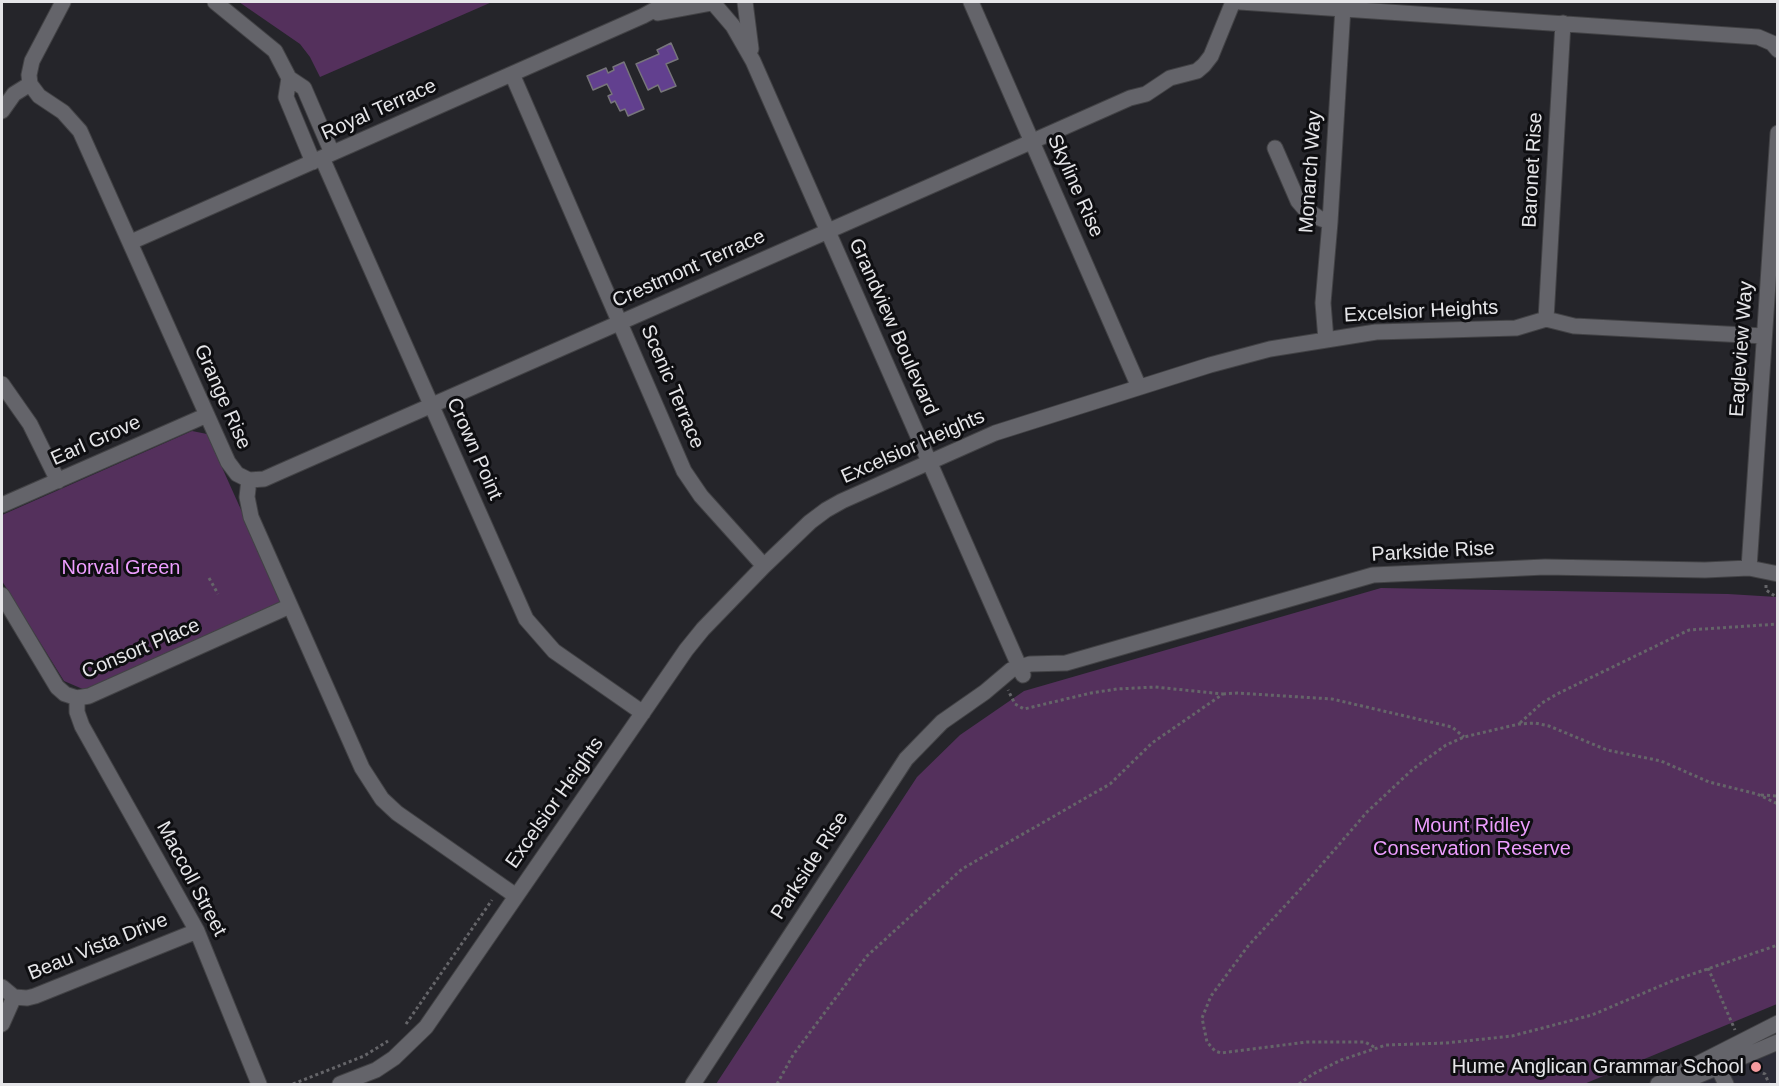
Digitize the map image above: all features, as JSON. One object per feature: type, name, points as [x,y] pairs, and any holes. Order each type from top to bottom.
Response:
[{"type":"street","points":[[2,111],[14,94],[30,84],[32,61],[62,2]]},
{"type":"street","name":"Crown Point","points":[[215,2],[275,51],[289,78],[304,88],[322,158],[526,619],[554,651],[643,713]]},
{"type":"street","name":"Royal Terrace","points":[[131,242],[643,16],[669,2]]},
{"type":"street","name":"Royal Terrace","points":[[643,16],[676,8],[712,3],[722,6],[736,2]]},
{"type":"street","name":"Grandview Boulevard","points":[[745,2],[753,61]]},
{"type":"street","name":"Skyline Rise","points":[[971,2],[1139,387]]},
{"type":"street","name":"Crestmont Terrace","points":[[249,480],[264,479],[1033,141],[1146,94],[1170,78],[1197,71],[1211,56],[1233,2]]},
{"type":"street","points":[[1240,2],[1343,7],[1758,37],[1766,39],[1777,48]]},
{"type":"street","name":"Grandview Boulevard","points":[[712,3],[733,26],[753,61],[1021,671]]},
{"type":"street","name":"Monarch Way","points":[[1326,340],[1323,303],[1343,7]]},
{"type":"street","name":"Baronet Rise","points":[[1546,319],[1563,23]]},
{"type":"street","name":"Scenic Terrace","points":[[512,74],[684,471],[692,485],[764,566]]},
{"type":"street","name":"Grange Rise","points":[[30,84],[39,96],[63,112],[80,131],[232,469],[241,477],[249,480]]},
{"type":"street","name":"Eagleview Way","points":[[1749,567],[1778,133]]},
{"type":"street","points":[[1275,148],[1298,201],[1319,218],[1330,222]]},
{"type":"street","points":[[1546,319],[1574,326],[1764,336]]},
{"type":"street","name":"Excelsior Heights","points":[[340,1084],[376,1070],[394,1058],[426,1027],[703,629],[764,566],[826,510],[929,461],[995,433],[1245,354],[1376,332],[1516,328],[1546,319]]},
{"type":"street","points":[[2,384],[30,424],[58,481]]},
{"type":"street","name":"Earl Grove","points":[[2,506],[207,415]]},
{"type":"street","points":[[249,480],[247,497],[251,517],[362,768],[382,799],[412,824],[516,896]]},
{"type":"street","name":"Parkside Rise","points":[[693,1084],[906,759],[942,722],[985,692],[1011,670],[1046,672],[1066,663],[1373,574],[1545,567],[1705,570],[1749,567],[1778,574]]},
{"type":"street","points":[[2,595],[6,614]]},
{"type":"street","name":"Consort Place","points":[[6,614],[57,687],[64,694],[77,698],[89,696],[290,606]]},
{"type":"street","name":"Parkside Rise","points":[[985,692],[1005,685],[1021,671]]},
{"type":"street","name":"Maccoll Street","points":[[77,698],[82,726],[197,931],[259,1084]]},
{"type":"street","name":"Beau Vista Drive","points":[[2,987],[14,997],[35,996],[197,931]]},
{"type":"street","name":"Beau Vista Drive","points":[[2,1024],[14,997]]},
{"type":"street","points":[[1658,1084],[1778,1023]]},
{"type":"street","points":[[1675,1084],[1778,1042]]},
{"type":"street","points":[[1718,1068],[1726,1084]]},
{"type":"path","points":[[209,578],[218,594]]},
{"type":"path","points":[[1519,724],[1542,703],[1557,694],[1689,630],[1778,624]]},
{"type":"path","points":[[1005,685],[1015,704],[1024,710],[1091,693],[1126,688],[1155,687],[1222,694],[1332,699],[1452,727],[1464,737]]},
{"type":"path","points":[[777,1084],[793,1055],[867,956],[962,868],[1110,784],[1152,743],[1222,694]]},
{"type":"path","points":[[1374,1047],[1365,1042],[1306,1042],[1221,1053],[1215,1051],[1208,1042],[1202,1018],[1211,996],[1248,946],[1367,812],[1413,770],[1446,745],[1464,737],[1519,724],[1535,723],[1549,726],[1607,750],[1661,761],[1708,782],[1757,794],[1778,796]]},
{"type":"path","points":[[1757,794],[1778,804]]},
{"type":"path","points":[[402,1029],[492,900]]},
{"type":"path","points":[[1299,1084],[1313,1074],[1374,1047],[1512,1036],[1592,1015],[1672,981],[1778,945]]},
{"type":"path","points":[[293,1084],[364,1056],[392,1038]]},
{"type":"path","points":[[1745,1074],[1750,1068]]},
{"type":"shaded area","name":"Hume Anglican Grammar School","points":[[1777,1049],[1777,1084],[1692,1084]]},
{"type":"green space","points":[[239,2],[492,2],[320,77],[310,57],[300,44]]},
{"type":"green space","name":"Norval Green","points":[[192,431],[207,434],[282,601],[85,690],[64,681],[2,581],[2,515]]},
{"type":"green space","name":"Mount Ridley Conservation Reserve","points":[[1381,588],[1728,594],[1777,597],[1777,1004],[1584,1084],[716,1084],[917,777],[960,735],[1024,691]]},
{"type":"building","points":[[671,43],[678,59],[666,64],[676,86],[661,92],[658,85],[648,90],[636,64],[659,54],[657,50]]},
{"type":"building","points":[[624,62],[644,109],[628,116],[625,109],[620,111],[615,101],[611,103],[608,96],[612,94],[607,84],[593,90],[587,76],[606,68],[608,73],[614,70],[613,67]]},
{"type":"place","name":"Hume Anglican Grammar School","points":[[1756,1067]]}]
